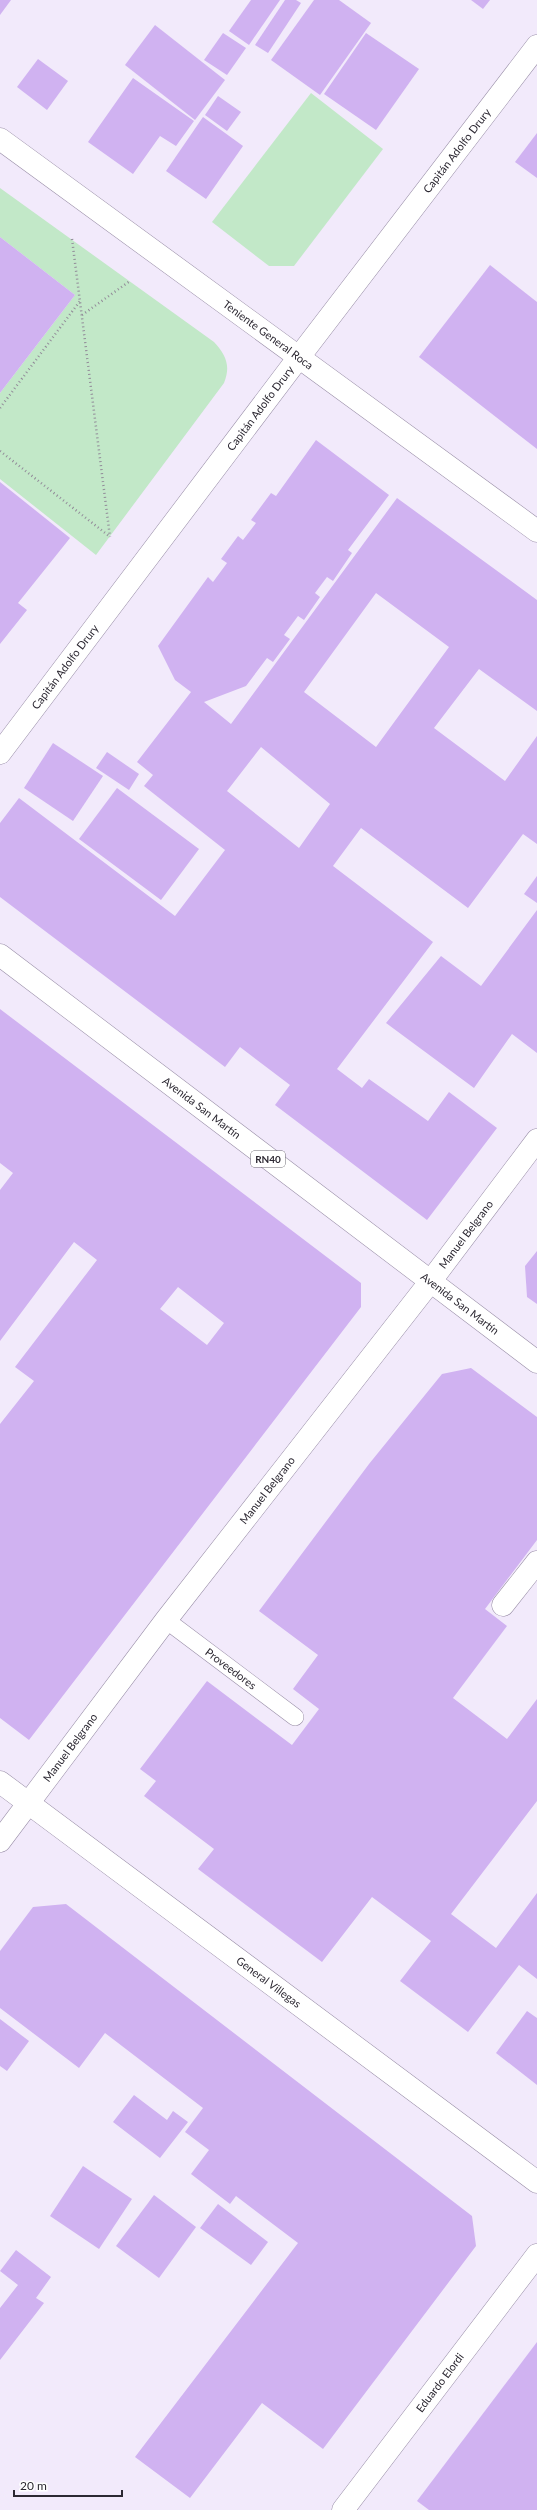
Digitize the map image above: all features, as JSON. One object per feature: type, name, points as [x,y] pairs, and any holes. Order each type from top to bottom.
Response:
[{"type":"street","name":"Capitán Adolfo Drury","points":[[0,753],[299,357],[537,46]]},
{"type":"street","name":"Teniente General Roca","points":[[0,139],[537,531]]},
{"type":"street","name":"Avenida San Martín","points":[[0,956],[537,1362]]},
{"type":"street","name":"Manuel Belgrano","points":[[0,1841],[166,1620],[430,1282],[537,1140]]},
{"type":"street","points":[[503,1605],[537,1562]]},
{"type":"street","name":"General Villegas","points":[[0,1782],[537,2182]]},
{"type":"street","name":"Eduardo Elordi","points":[[343,2510],[537,2255]]},
{"type":"lane","name":"Proveedores","points":[[166,1620],[295,1717]]},
{"type":"path","points":[[0,451],[110,537],[72,239]]},
{"type":"path","points":[[81,315],[130,281]]},
{"type":"path","points":[[0,408],[80,301]]},
{"type":"green space","points":[[311,93],[383,149],[294,266],[269,266],[212,222]]},
{"type":"green space","points":[[0,188],[214,342],[222,352],[226,361],[227,371],[224,383],[96,555],[0,479],[0,393],[75,295],[0,237]]},
{"type":"building","points":[[0,0],[11,0],[0,15]]},
{"type":"building","points":[[251,0],[280,0],[249,45],[229,31]]},
{"type":"building","points":[[285,0],[296,0],[301,3],[268,53],[255,45]]},
{"type":"building","points":[[314,0],[339,0],[371,23],[320,95],[271,60]]},
{"type":"building","points":[[471,0],[490,0],[483,9]]},
{"type":"building","points":[[155,25],[225,80],[195,120],[125,65]]},
{"type":"building","points":[[223,33],[246,48],[227,75],[204,60]]},
{"type":"building","points":[[366,33],[419,69],[376,130],[324,94]]},
{"type":"building","points":[[38,59],[68,81],[47,110],[17,87]]},
{"type":"building","points":[[133,78],[194,121],[176,146],[160,136],[133,174],[88,142]]},
{"type":"building","points":[[218,96],[241,112],[227,131],[205,115]]},
{"type":"building","points":[[203,117],[243,146],[206,199],[166,171]]},
{"type":"building","points":[[537,133],[537,178],[515,162]]},
{"type":"building","points":[[0,237],[75,295],[0,393]]},
{"type":"building","points":[[490,265],[537,302],[537,449],[419,357]]},
{"type":"building","points":[[316,440],[389,495],[348,550],[352,553],[333,581],[327,577],[315,593],[320,597],[304,620],[298,616],[284,635],[290,639],[273,662],[267,658],[246,686],[204,702],[231,724],[397,498],[537,600],[537,711],[479,669],[434,728],[505,781],[537,736],[537,844],[523,834],[468,908],[361,828],[333,866],[433,942],[337,1069],[362,1088],[369,1079],[428,1121],[449,1092],[497,1128],[427,1220],[275,1105],[290,1085],[240,1047],[225,1067],[0,897],[0,823],[19,798],[175,916],[225,850],[144,786],[153,775],[137,762],[191,692],[175,680],[158,646],[208,577],[213,582],[227,563],[221,559],[238,536],[243,540],[256,523],[251,520],[271,493],[276,496]],"holes":[[[376,593],[449,647],[376,747],[304,692]],[[261,747],[330,804],[299,848],[227,791]]]},
{"type":"building","points":[[0,482],[70,538],[18,603],[27,610],[0,644]]},
{"type":"building","points":[[53,743],[103,776],[73,821],[24,788]]},
{"type":"building","points":[[107,752],[139,774],[129,790],[96,768]]},
{"type":"building","points":[[117,788],[199,849],[161,900],[79,839]]},
{"type":"building","points":[[537,876],[537,903],[524,894]]},
{"type":"building","points":[[537,910],[537,1053],[512,1034],[474,1088],[386,1023],[441,956],[481,986]]},
{"type":"building","points":[[0,1009],[361,1283],[361,1307],[29,1740],[0,1718],[0,1424],[34,1381],[15,1367],[97,1260],[74,1242],[0,1341],[0,1190],[13,1173],[0,1163]],"holes":[[[178,1287],[224,1323],[207,1345],[160,1309]]]},
{"type":"building","points":[[537,1251],[537,1304],[527,1297],[525,1266]]},
{"type":"building","points":[[471,1368],[537,1417],[537,1540],[485,1609],[507,1626],[453,1698],[507,1739],[537,1699],[537,1801],[451,1914],[496,1948],[537,1893],[537,1979],[519,1965],[468,2032],[400,1981],[431,1941],[372,1897],[322,1962],[198,1869],[214,1849],[144,1796],[156,1781],[140,1769],[207,1681],[292,1745],[319,1709],[293,1689],[318,1655],[259,1611],[369,1464],[442,1374]]},
{"type":"building","points":[[66,1904],[472,2216],[476,2246],[323,2449],[262,2403],[190,2498],[135,2457],[298,2243],[236,2196],[230,2204],[191,2174],[209,2150],[185,2132],[203,2108],[105,2033],[79,2068],[0,2008],[0,1951],[33,1907]]},
{"type":"building","points":[[527,2011],[537,2018],[537,2085],[496,2053]]},
{"type":"building","points":[[0,2019],[29,2041],[7,2071],[0,2066]]},
{"type":"building","points":[[134,2095],[167,2120],[173,2111],[188,2122],[160,2158],[113,2122]]},
{"type":"building","points":[[83,2166],[132,2199],[99,2249],[50,2216]]},
{"type":"building","points":[[154,2195],[196,2227],[159,2278],[116,2246]]},
{"type":"building","points":[[218,2204],[268,2242],[251,2265],[200,2228]]},
{"type":"building","points":[[16,2250],[51,2277],[36,2298],[44,2303],[0,2360],[0,2308],[18,2285],[0,2271]]},
{"type":"building","points":[[537,2342],[537,2510],[429,2510],[417,2501]]}]
